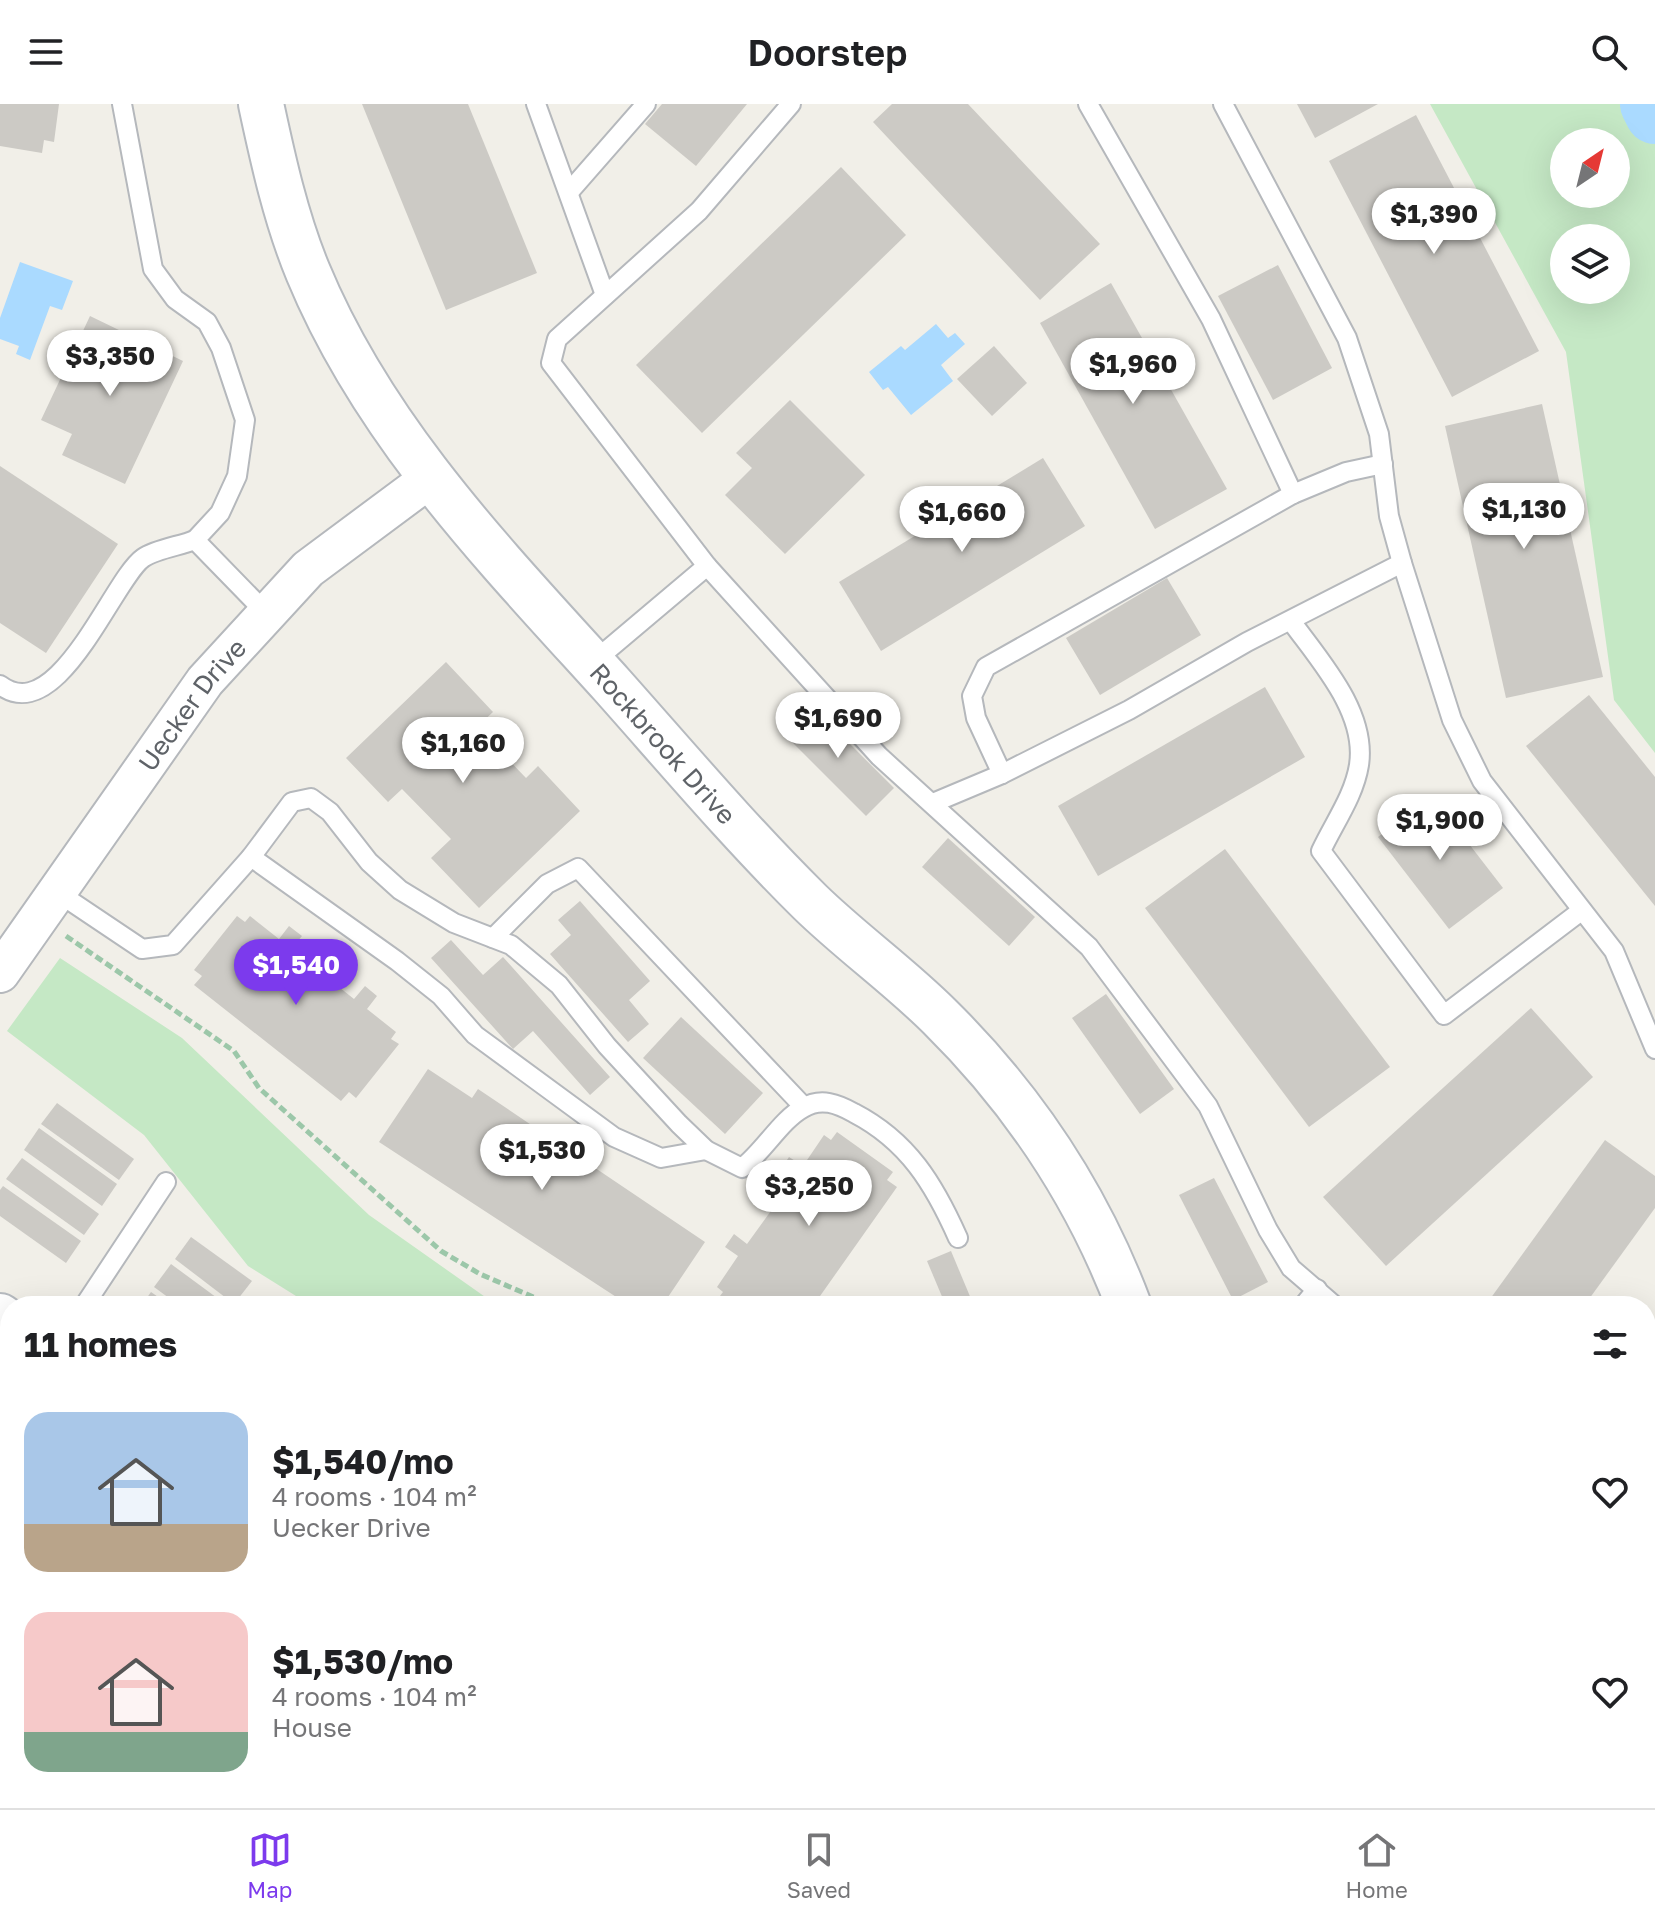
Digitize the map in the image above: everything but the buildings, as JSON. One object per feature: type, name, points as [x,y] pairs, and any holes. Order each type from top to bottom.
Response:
[{"type":"street","name":"Rockbrook Drive","points":[[265,120],[308,271],[358,373],[429,479],[811,902],[943,1020],[1032,1123],[1069,1178],[1108,1252],[1125,1296]]},
{"type":"street","name":"Uecker Drive","points":[[0,973],[205,681],[308,569],[429,479]]},
{"type":"lane","points":[[0,685],[7,691],[33,691],[52,679],[83,646],[142,558],[195,540],[220,513],[237,476],[245,420],[221,348],[207,322],[175,299],[153,269],[122,104]]},
{"type":"lane","points":[[536,104],[605,295]]},
{"type":"lane","points":[[569,192],[646,104]]},
{"type":"lane","points":[[791,104],[699,211],[557,339],[551,363],[707,566],[879,756],[1089,947],[1208,1106],[1268,1230],[1291,1268],[1324,1296]]},
{"type":"lane","points":[[1088,104],[1211,319],[1293,494]]},
{"type":"lane","points":[[1223,104],[1347,338],[1379,434],[1389,516],[1452,720],[1482,781],[1614,951],[1655,1049]]},
{"type":"lane","points":[[1002,774],[976,718],[972,696],[986,667],[1293,494],[1346,472],[1383,464]]},
{"type":"lane","points":[[195,540],[267,614]]},
{"type":"lane","points":[[933,803],[1002,774],[1291,621],[1358,582],[1402,563]]},
{"type":"lane","points":[[592,663],[707,566]]},
{"type":"lane","points":[[1291,621],[1342,693],[1359,741],[1359,765],[1349,798],[1321,851],[1444,1015],[1581,911]]},
{"type":"lane","points":[[48,906],[142,949],[173,945],[251,857],[292,802],[311,798],[330,812],[369,862],[400,890],[454,923],[511,945],[559,985],[607,1046],[706,1150],[742,1168],[761,1154],[786,1122],[804,1107],[833,1101],[878,1126],[907,1150],[937,1192],[958,1238]]},
{"type":"lane","points":[[251,857],[397,961],[441,996],[475,1035],[614,1137],[661,1158],[706,1150]]},
{"type":"lane","points":[[493,938],[547,884],[578,868],[804,1107]]},
{"type":"lane","points":[[91,1296],[166,1182]]},
{"type":"lane","points":[[1311,1296],[1317,1289]]},
{"type":"path","points":[[48,906],[234,1051],[259,1088],[441,1251],[480,1274],[531,1296]]},
{"type":"green space","points":[[1430,104],[1655,104],[1655,753],[1614,700],[1566,352]]},
{"type":"green space","points":[[60,958],[182,1038],[369,1215],[484,1296],[296,1296],[248,1266],[144,1135],[7,1031]]},
{"type":"water","points":[[20,262],[73,281],[62,310],[50,306],[30,360],[16,354],[19,346],[0,339],[0,318]]},
{"type":"water","points":[[936,324],[948,338],[955,333],[965,344],[941,365],[953,381],[911,415],[888,387],[883,390],[869,372],[901,346],[905,350]]},
{"type":"waterway","points":[[1650,104],[1655,114]]}]
